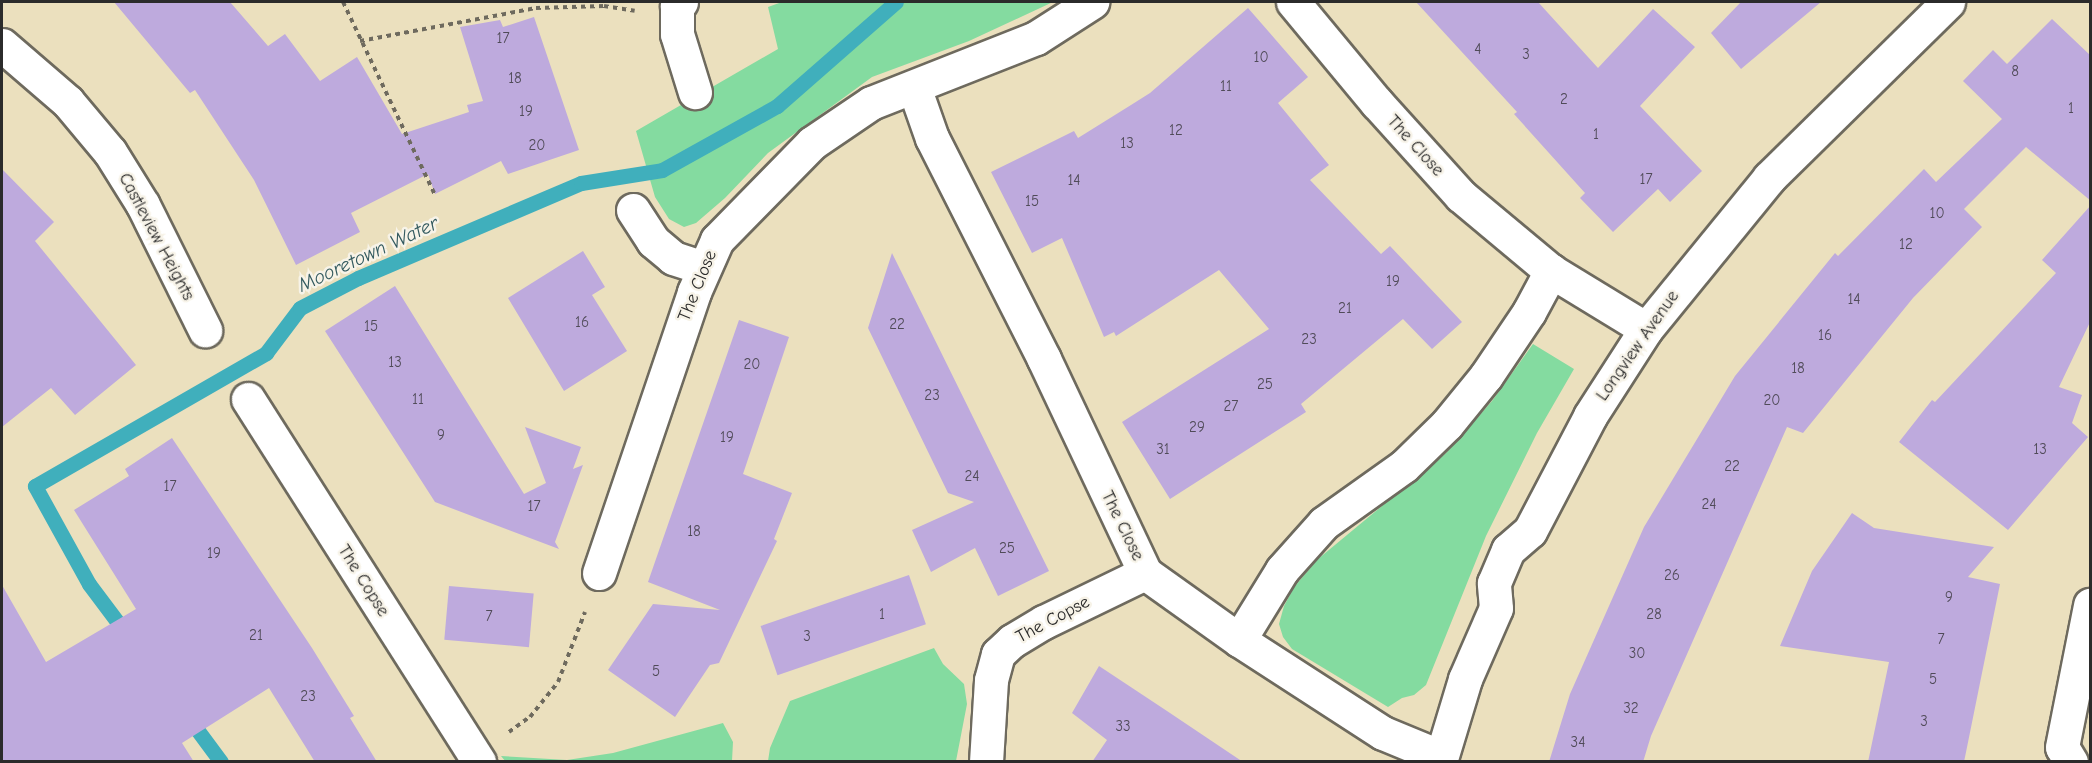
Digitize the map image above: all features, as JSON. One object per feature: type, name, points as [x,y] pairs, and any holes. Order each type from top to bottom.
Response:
[{"type":"street","name":"The Close","points":[[599,573],[703,268],[717,240],[812,143],[871,104],[1036,38],[1092,2]]},
{"type":"street","name":"The Close","points":[[1293,2],[1377,103],[1461,196],[1551,272],[1646,329]]},
{"type":"street","name":"Longview Avenue","points":[[1145,573],[1239,640],[1383,733],[1441,759],[1465,679],[1496,608],[1494,583],[1508,550],[1530,531],[1590,416],[1646,329],[1769,178],[1948,2]]},
{"type":"street","points":[[679,10],[677,34],[695,92]]},
{"type":"street","name":"Castleview Heights","points":[[2,45],[68,102],[110,152],[143,205],[205,330]]},
{"type":"street","name":"The Close","points":[[914,87],[932,138],[1044,358],[1145,573]]},
{"type":"street","points":[[633,210],[653,241],[673,258],[703,268]]},
{"type":"street","points":[[1239,640],[1282,570],[1324,523],[1404,466],[1448,424],[1486,376],[1529,312],[1551,272]]},
{"type":"street","name":"The Copse","points":[[248,399],[476,758]]},
{"type":"street","name":"The Copse","points":[[986,762],[991,680],[998,654],[1011,641],[1044,622],[1145,573]]},
{"type":"street","points":[[2071,762],[2062,747],[2091,605]]},
{"type":"path","points":[[343,2],[434,193]]},
{"type":"path","points":[[360,41],[536,8],[604,6],[679,10]]},
{"type":"path","points":[[476,758],[530,717],[558,682],[599,573]]},
{"type":"green space","points":[[782,2],[1053,2],[969,41],[872,77],[768,153],[725,198],[696,223],[684,227],[669,219],[655,197],[636,131],[778,49],[768,7]]},
{"type":"green space","points":[[1533,344],[1574,369],[1537,433],[1486,536],[1426,685],[1414,695],[1402,698],[1388,707],[1292,649],[1283,637],[1279,624],[1284,606],[1294,587],[1318,559],[1446,453],[1492,401]]},
{"type":"green space","points":[[934,648],[943,664],[964,684],[967,704],[956,761],[768,761],[770,748],[790,701]]},
{"type":"green space","points":[[723,723],[733,742],[732,761],[506,762],[501,756],[567,760],[613,753]]},
{"type":"building","points":[[114,2],[230,2],[268,46],[285,34],[320,81],[357,57],[402,134],[469,112],[467,105],[483,101],[460,27],[500,20],[503,27],[534,17],[579,150],[508,174],[501,161],[435,194],[428,174],[351,213],[360,232],[296,265],[254,180],[195,90],[190,93]]},
{"type":"building","points":[[1416,2],[1538,2],[1598,68],[1653,9],[1695,47],[1640,106],[1702,171],[1670,202],[1658,189],[1613,232],[1580,198],[1585,193],[1514,114],[1517,112]]},
{"type":"building","points":[[1741,2],[1821,2],[1741,69],[1711,33]]},
{"type":"building","points":[[1248,8],[1308,77],[1278,103],[1329,165],[1310,180],[1381,254],[1390,246],[1462,322],[1432,349],[1403,319],[1301,404],[1306,412],[1170,499],[1122,422],[1269,329],[1219,270],[1116,336],[1114,332],[1104,337],[1062,238],[1032,253],[991,172],[1074,131],[1078,138],[1150,93]]},
{"type":"building","points":[[2052,19],[2091,56],[2091,201],[2026,147],[1964,209],[1982,227],[1913,298],[1803,433],[1787,427],[1651,736],[1643,762],[1549,762],[1570,694],[1644,527],[1735,376],[1835,253],[1838,256],[1924,169],[1936,182],[2002,119],[1963,81],[1993,50],[2007,64]]},
{"type":"building","points":[[2,169],[54,222],[35,241],[136,365],[75,415],[51,388],[2,427]]},
{"type":"building","points":[[2091,205],[2091,320],[2059,387],[2082,395],[2072,423],[2088,437],[2008,530],[1899,442],[1932,400],[1935,402],[2056,273],[2042,260]]},
{"type":"building","points":[[583,251],[605,287],[592,295],[627,351],[564,391],[508,298]]},
{"type":"building","points":[[892,253],[1049,571],[998,596],[975,548],[931,572],[912,530],[974,502],[948,493],[868,328]]},
{"type":"building","points":[[395,286],[524,494],[546,483],[525,427],[581,447],[573,469],[583,465],[555,542],[559,549],[435,502],[325,331]]},
{"type":"building","points":[[739,320],[789,337],[743,474],[792,493],[774,539],[777,541],[719,663],[710,665],[675,717],[608,670],[653,604],[720,610],[648,582]]},
{"type":"building","points":[[172,438],[312,648],[354,716],[350,718],[377,762],[315,762],[269,688],[182,743],[194,762],[2,762],[2,585],[46,662],[136,609],[74,510],[129,476],[125,469]]},
{"type":"building","points":[[1852,513],[1874,528],[1994,547],[1968,577],[2000,584],[1964,762],[1868,762],[1889,662],[1780,646],[1812,571]]},
{"type":"building","points":[[909,575],[926,624],[777,675],[761,626]]},
{"type":"building","points":[[449,586],[534,593],[529,647],[444,640]]},
{"type":"building","points":[[1099,666],[1243,762],[1092,762],[1107,740],[1072,713]]},
{"type":"waterway","name":"Mooretown Water","points":[[128,636],[89,584],[35,486],[266,353],[300,308],[358,278],[581,183],[662,170],[777,106],[896,2]]},
{"type":"waterway","name":"Mooretown Water","points":[[187,716],[221,762]]}]
